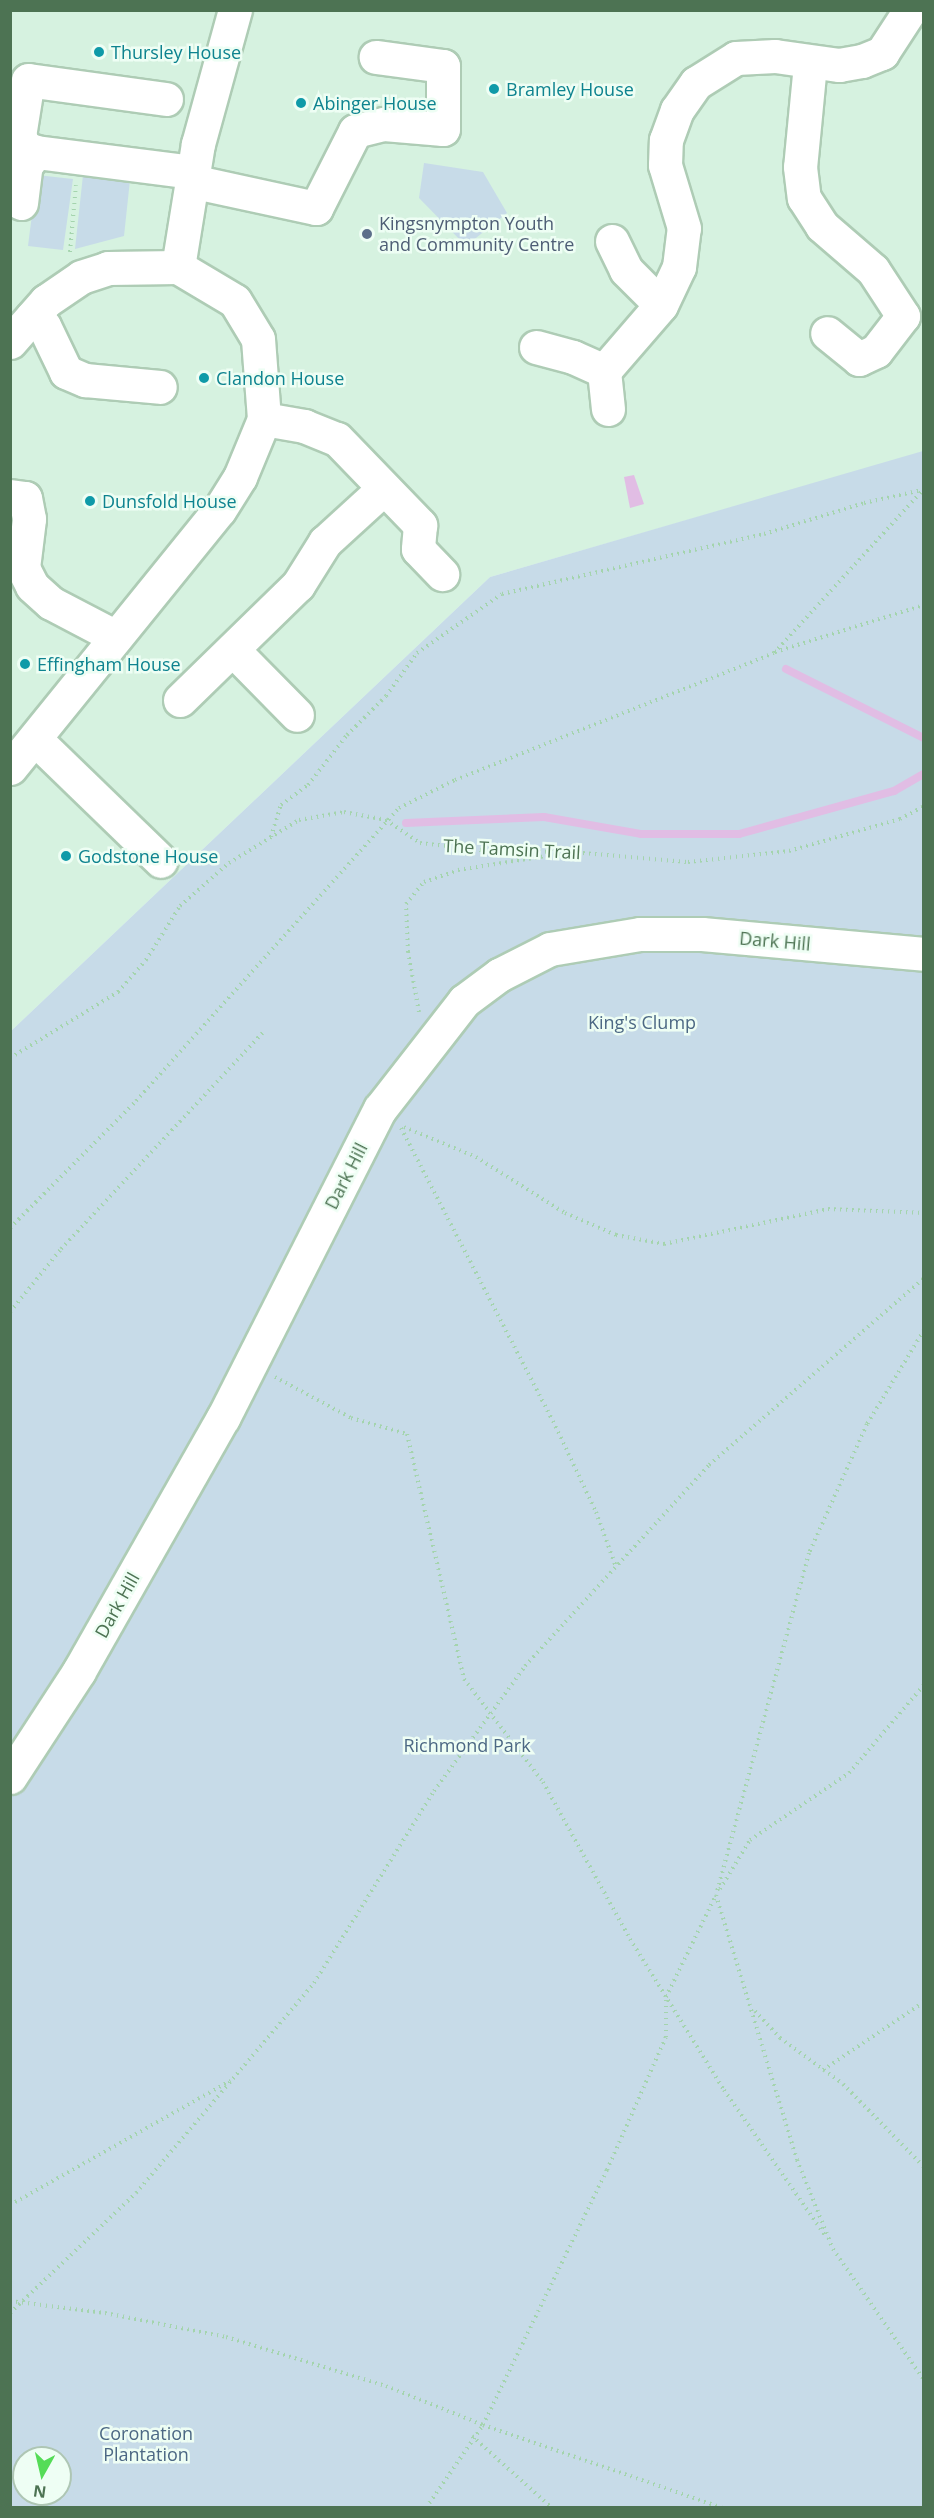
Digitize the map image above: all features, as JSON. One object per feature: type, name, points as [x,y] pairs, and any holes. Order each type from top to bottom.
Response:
[{"type":"street","points":[[178,267],[192,177],[235,10]]},
{"type":"street","points":[[608,409],[604,371],[661,305],[671,290],[683,247],[684,228],[665,165],[666,140],[677,110],[696,83],[736,58],[775,56],[810,64],[862,61],[882,53],[910,10]]},
{"type":"street","points":[[166,99],[28,80],[20,136],[25,148],[36,152],[79,157],[192,177],[316,208],[355,131],[384,124],[443,129],[443,66],[376,57]]},
{"type":"street","points":[[810,64],[800,167],[804,198],[822,226],[873,270],[913,321],[876,351],[859,359],[827,333]]},
{"type":"street","points":[[21,203],[26,165],[36,152]]},
{"type":"street","points":[[612,241],[626,270],[661,305]]},
{"type":"street","points":[[10,342],[46,301],[81,277],[108,268],[178,267],[235,301],[258,339],[264,419],[240,477],[219,510],[10,768]]},
{"type":"street","points":[[32,317],[44,326],[66,372],[85,380],[160,387]]},
{"type":"street","points":[[536,347],[573,357],[604,371]]},
{"type":"street","points":[[264,419],[304,426],[337,439],[420,525],[418,549],[442,574]]},
{"type":"street","points":[[180,700],[234,650],[298,585],[325,542],[383,489]]},
{"type":"street","points":[[10,496],[25,498],[29,519],[23,568],[32,586],[51,603],[117,637]]},
{"type":"street","points":[[234,650],[297,715]]},
{"type":"street","points":[[35,739],[161,861]]},
{"type":"street","name":"Dark Hill","points":[[10,1777],[79,1671],[223,1418],[380,1109],[464,1000],[499,975],[550,949],[640,934],[702,934],[924,954]]},
{"type":"path","points":[[79,157],[69,250],[81,277]]},
{"type":"path","points":[[774,652],[923,490]]},
{"type":"path","points":[[271,837],[281,806],[308,785],[347,735],[386,696],[417,653],[502,594],[764,534],[864,503],[923,490]]},
{"type":"path","points":[[10,1228],[136,1101],[399,808],[455,780],[774,652],[924,605]]},
{"type":"path","name":"The Tamsin Trail","points":[[10,1058],[118,992],[146,960],[180,906],[230,863],[299,820],[344,812],[386,820],[420,843],[491,851],[572,852],[688,862],[789,851],[900,819],[924,806]]},
{"type":"path","points":[[10,1312],[61,1249],[264,1031]]},
{"type":"path","points":[[616,1567],[596,1512],[553,1421],[399,1125],[476,1157],[564,1213],[616,1235],[664,1244],[828,1209],[924,1213]]},
{"type":"path","points":[[10,2313],[136,2193],[314,1983],[434,1791],[525,1666],[709,1465],[924,1278]]},
{"type":"path","points":[[831,2243],[797,2160],[753,2008],[716,1895],[809,1553],[867,1424],[924,1330]]},
{"type":"path","points":[[271,1375],[351,1418],[407,1434],[464,1679],[543,1782],[666,1997],[724,2090],[924,2380]]},
{"type":"path","points":[[426,2508],[472,2436],[483,2424],[608,2170],[666,2037],[666,1997],[716,1895],[750,1840],[849,1773],[924,1685]]},
{"type":"path","points":[[823,2070],[924,2002]]},
{"type":"path","points":[[753,2008],[780,2038],[843,2084],[924,2167]]},
{"type":"path","points":[[10,2205],[233,2079]]},
{"type":"path","points":[[10,2301],[105,2313],[226,2337],[386,2385],[483,2424],[723,2508]]},
{"type":"path","points":[[472,2436],[552,2508]]},
{"type":"shaded area","points":[[11,11],[923,11],[923,452],[490,577],[11,1031]]},
{"type":"shaded area","points":[[634,475],[644,504],[630,508],[624,477]]},
{"type":"green space","points":[[424,163],[483,172],[507,213],[466,246],[419,198]]},
{"type":"green space","points":[[37,175],[73,179],[63,250],[28,246]]},
{"type":"green space","points":[[83,175],[130,180],[124,236],[75,249]]},
{"type":"green space","name":"Richmond Park","points":[[923,451],[923,2507],[11,2508],[11,1031],[490,577]]},
{"type":"waterway","points":[[786,669],[924,738]]},
{"type":"waterway","points":[[406,823],[544,817],[641,834],[739,834],[894,791],[924,774]]},
{"type":"place","name":"Thursley House","points":[[99,52]]},
{"type":"place","name":"Bramley House","points":[[494,89]]},
{"type":"place","name":"Abinger House","points":[[301,103]]},
{"type":"place","name":"Kingsnympton Youth and Community Centre","points":[[367,234]]},
{"type":"place","name":"Clandon House","points":[[204,378]]},
{"type":"place","name":"Dunsfold House","points":[[90,501]]},
{"type":"place","name":"Effingham House","points":[[25,664]]},
{"type":"place","name":"Godstone House","points":[[66,856]]},
{"type":"park label","name":"King's Clump","points":[[642,1022]]},
{"type":"park label","name":"Coronation Plantation","points":[[146,2444]]}]
